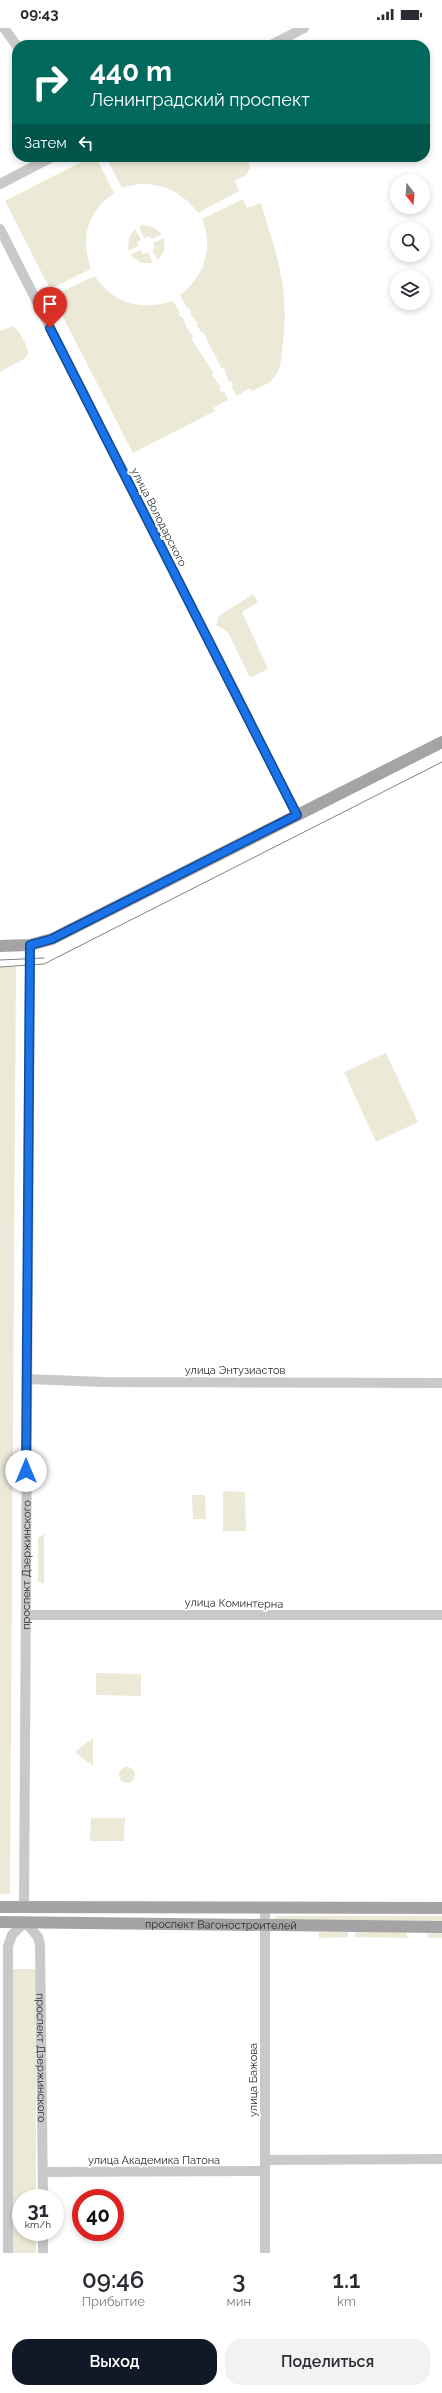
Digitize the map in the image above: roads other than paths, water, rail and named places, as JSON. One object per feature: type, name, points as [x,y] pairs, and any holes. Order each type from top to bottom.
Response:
[{"type":"main road","points":[[0,946],[30,945],[52,939],[442,742]]},
{"type":"main road","name":"проспект Вагоностроителей","points":[[0,1906],[442,1908]]},
{"type":"main road","name":"проспект Дзержинского","points":[[24,1907],[25,1922]]},
{"type":"main road","name":"проспект Вагоностроителей","points":[[0,1922],[442,1927]]},
{"type":"street","points":[[0,32],[4,28],[13,40]]},
{"type":"street","points":[[281,40],[304,28]]},
{"type":"street","points":[[0,184],[42,162]]},
{"type":"street","name":"улица Володарского","points":[[0,229],[297,815]]},
{"type":"street","name":"проспект Дзержинского","points":[[24,1907],[30,945]]},
{"type":"street","name":"улица Энтузиастов","points":[[27,1379],[104,1382],[442,1383]]},
{"type":"street","name":"улица Коминтерна","points":[[26,1615],[442,1615]]},
{"type":"street","name":"улица Бажова","points":[[265,1907],[265,2253]]},
{"type":"street","points":[[8,2253],[8,1946],[12,1935],[25,1922]]},
{"type":"street","name":"проспект Дзержинского","points":[[25,1922],[38,1936],[40,1946],[43,2189]]},
{"type":"street","name":"улица Академика Патона","points":[[44,2172],[265,2166],[442,2159]]},
{"type":"street","points":[[43,2241],[43,2253]]},
{"type":"tram line","points":[[0,967],[44,964],[442,762]]},
{"type":"tram line","points":[[0,960],[44,958]]}]
